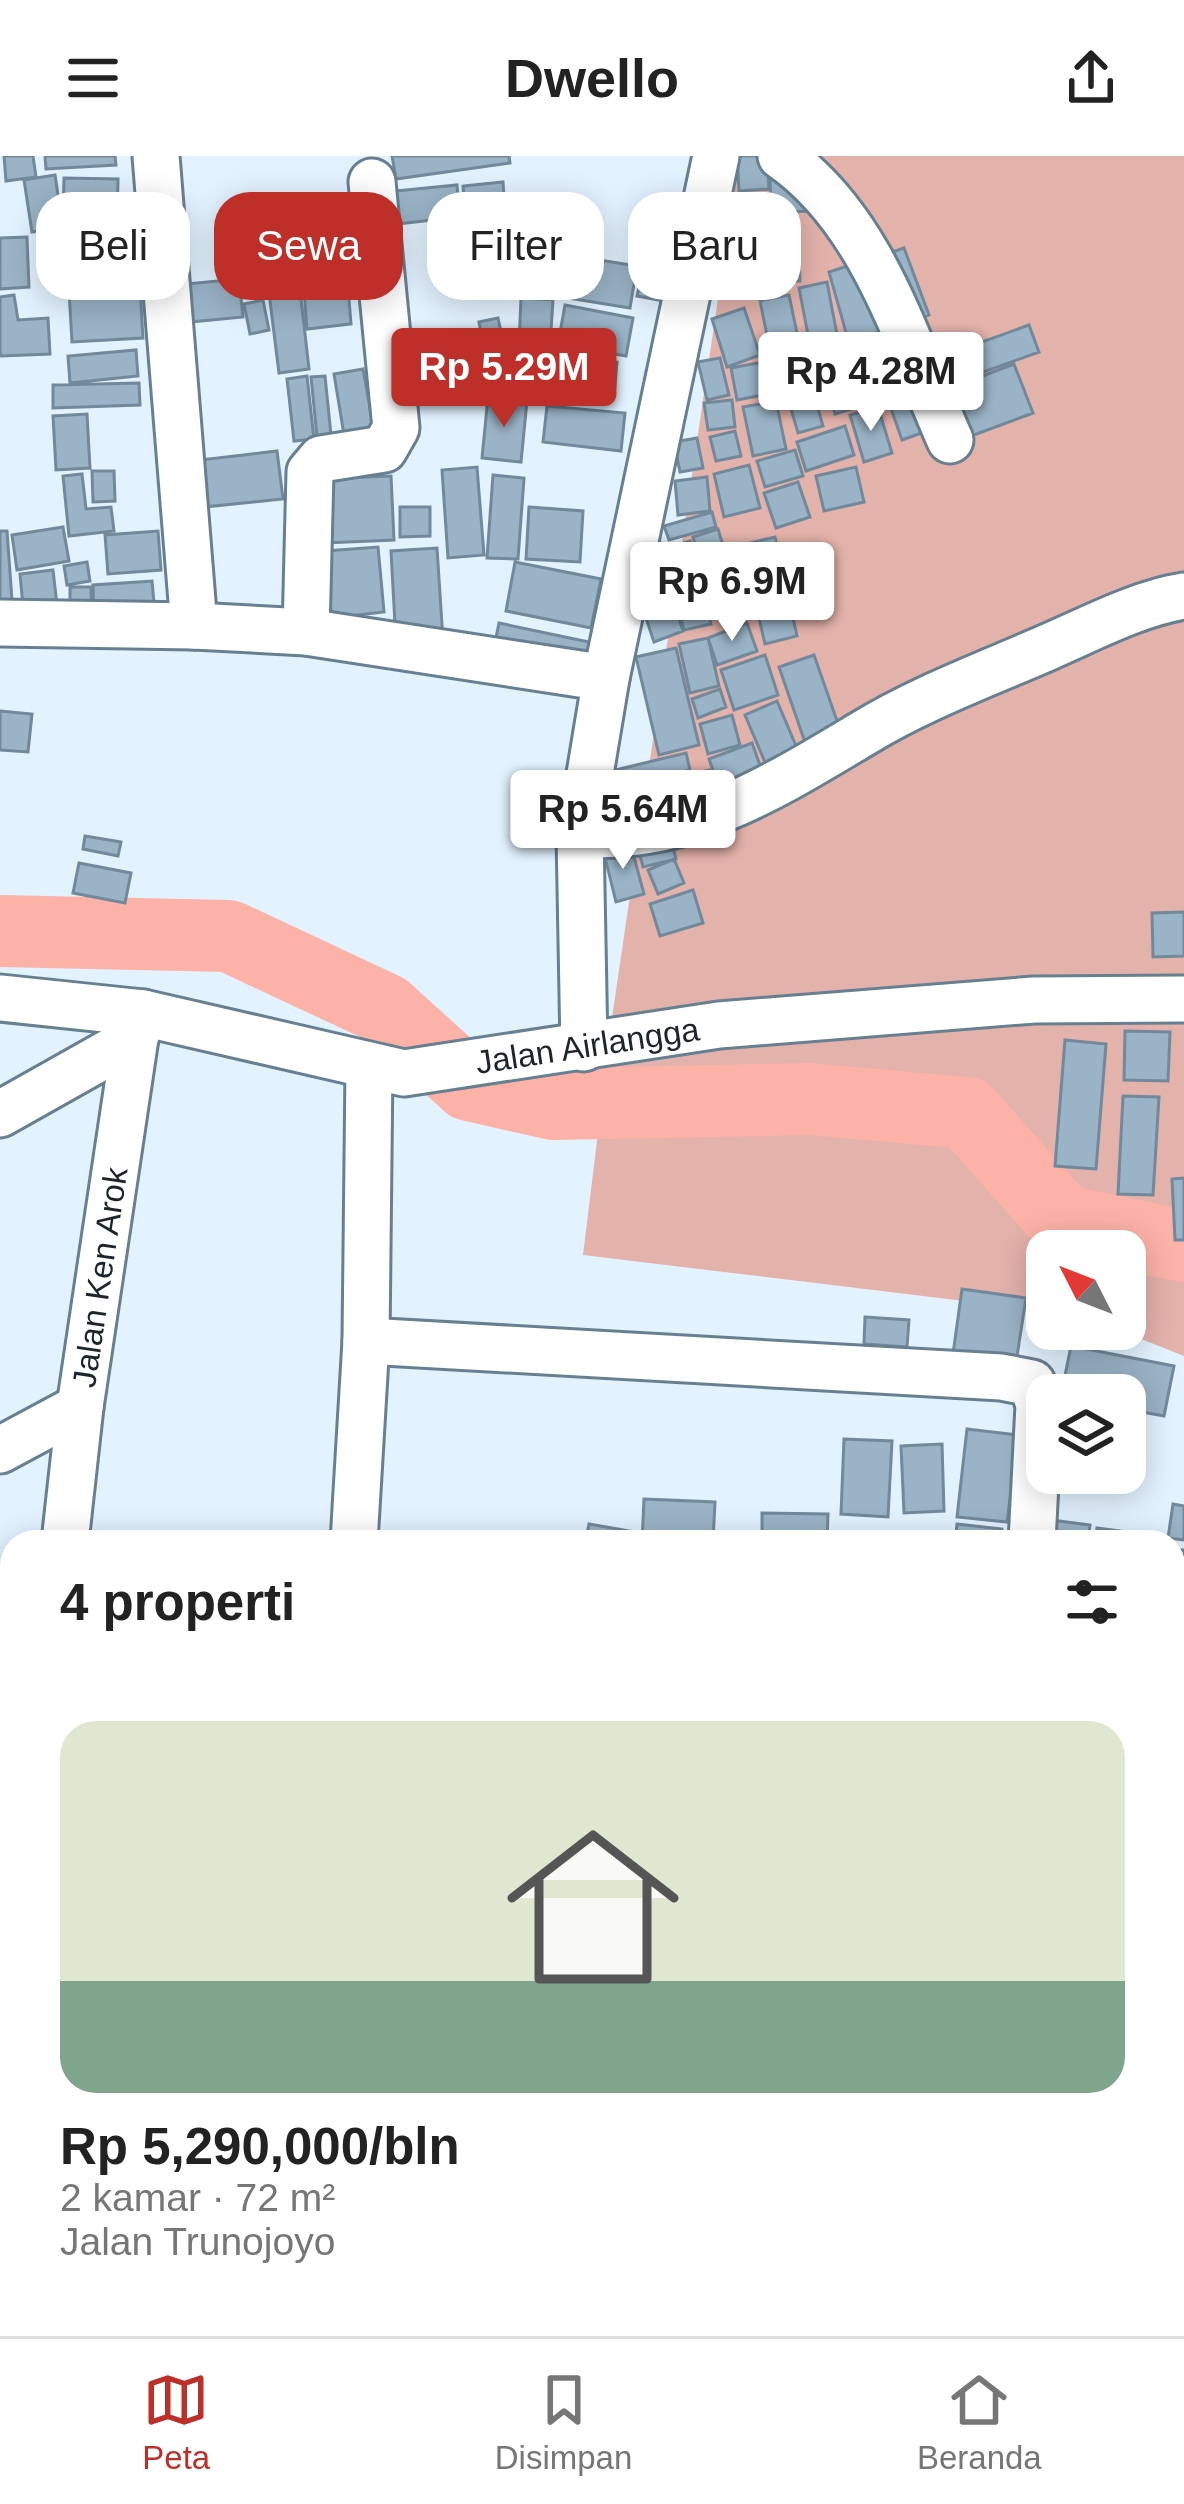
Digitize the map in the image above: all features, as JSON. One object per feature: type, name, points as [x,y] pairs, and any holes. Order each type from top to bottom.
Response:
[{"type":"street","points":[[156,156],[194,626]]},
{"type":"street","points":[[584,1048],[580,834],[606,678],[716,156]]},
{"type":"street","points":[[781,156],[811,177],[848,220],[950,440]]},
{"type":"street","points":[[306,632],[310,472],[321,459],[385,449],[396,428],[372,182]]},
{"type":"street","points":[[580,834],[616,837],[678,824],[757,796],[906,710],[1094,627],[1184,596]]},
{"type":"street","points":[[0,623],[306,632],[606,678]]},
{"type":"street","name":"Jalan Airlangga","points":[[0,998],[387,1069],[497,1060],[719,1025],[1034,1000],[1184,999]]},
{"type":"street","points":[[0,1114],[139,1025]]},
{"type":"street","name":"Jalan Ken Arok","points":[[65,1530],[139,1025]]},
{"type":"street","points":[[355,1530],[387,1069]]},
{"type":"street","points":[[366,1341],[1001,1376],[1032,1383],[1039,1405],[1033,1530]]},
{"type":"street","points":[[0,1450],[80,1407]]},
{"type":"shaded area","points":[[739,156],[1184,156],[1184,1356],[1146,1341],[1146,1230],[1026,1230],[1026,1308],[583,1255],[613,1011],[718,300],[801,300],[801,192],[734,192]]},
{"type":"building","points":[[4,156],[33,156],[36,177],[6,181]]},
{"type":"building","points":[[45,156],[115,156],[116,165],[46,169]]},
{"type":"building","points":[[392,156],[509,156],[510,163],[396,179]]},
{"type":"building","points":[[737,156],[767,156],[769,189],[739,191]]},
{"type":"building","points":[[55,175],[58,192],[36,192],[36,231],[32,232],[24,180]]},
{"type":"building","points":[[807,177],[809,211],[801,211],[801,192],[770,192],[770,178]]},
{"type":"building","points":[[64,178],[118,179],[118,192],[64,192]]},
{"type":"building","points":[[503,182],[504,192],[463,192],[463,186]]},
{"type":"building","points":[[457,185],[458,192],[427,192],[427,221],[403,223],[403,192],[385,192]]},
{"type":"building","points":[[27,237],[29,287],[0,289],[0,238]]},
{"type":"building","points":[[904,248],[929,315],[900,327],[875,258]]},
{"type":"building","points":[[604,261],[628,265],[630,308],[581,300],[604,300]]},
{"type":"building","points":[[860,262],[888,359],[856,368],[829,272]]},
{"type":"building","points":[[214,281],[214,300],[241,300],[243,317],[190,322],[190,284]]},
{"type":"building","points":[[827,282],[845,377],[817,382],[801,288]]},
{"type":"building","points":[[14,295],[18,320],[48,318],[50,354],[0,356],[0,297]]},
{"type":"building","points":[[70,300],[141,300],[143,338],[72,342]]},
{"type":"building","points":[[263,300],[269,330],[250,334],[244,304]]},
{"type":"building","points":[[270,300],[301,300],[309,369],[279,373]]},
{"type":"building","points":[[305,300],[349,300],[351,324],[307,329]]},
{"type":"building","points":[[521,300],[553,300],[550,346],[519,345]]},
{"type":"building","points":[[790,300],[799,343],[770,350],[760,301]]},
{"type":"building","points":[[565,305],[633,318],[626,356],[558,344]]},
{"type":"building","points":[[744,308],[760,355],[727,367],[712,319]]},
{"type":"building","points":[[498,318],[503,341],[483,345],[479,322]]},
{"type":"building","points":[[1029,325],[1039,352],[930,391],[921,364]]},
{"type":"building","points":[[800,347],[823,426],[798,433],[775,354]]},
{"type":"building","points":[[136,350],[138,376],[70,383],[68,356]]},
{"type":"building","points":[[500,351],[617,362],[614,396],[497,384]]},
{"type":"building","points":[[720,358],[729,395],[707,400],[698,362]]},
{"type":"building","points":[[768,361],[774,393],[737,400],[731,368]]},
{"type":"building","points":[[1014,364],[1033,413],[963,439],[946,390]]},
{"type":"building","points":[[904,365],[927,431],[902,440],[879,374]]},
{"type":"building","points":[[363,369],[375,436],[345,441],[334,374]]},
{"type":"building","points":[[874,373],[882,399],[835,414],[828,388]]},
{"type":"building","points":[[307,376],[314,439],[294,441],[287,379]]},
{"type":"building","points":[[325,376],[331,435],[317,437],[311,377]]},
{"type":"building","points":[[139,383],[140,405],[53,408],[53,385]]},
{"type":"building","points":[[488,397],[527,401],[521,462],[482,458]]},
{"type":"building","points":[[732,400],[735,427],[708,430],[704,403]]},
{"type":"building","points":[[776,401],[786,449],[753,456],[743,407]]},
{"type":"building","points":[[547,406],[625,413],[621,451],[543,442]]},
{"type":"building","points":[[878,407],[892,453],[864,462],[850,415]]},
{"type":"building","points":[[87,414],[90,468],[56,470],[53,416]]},
{"type":"building","points":[[845,426],[854,455],[806,471],[797,442]]},
{"type":"building","points":[[735,431],[741,456],[716,461],[710,437]]},
{"type":"building","points":[[697,438],[703,468],[680,472],[674,442]]},
{"type":"building","points":[[795,450],[803,476],[765,487],[757,461]]},
{"type":"building","points":[[277,451],[283,499],[204,507],[200,460]]},
{"type":"building","points":[[749,465],[760,508],[724,517],[714,474]]},
{"type":"building","points":[[477,467],[484,555],[448,558],[442,470]]},
{"type":"building","points":[[856,467],[864,502],[824,511],[816,476]]},
{"type":"building","points":[[92,471],[114,471],[115,501],[93,502]]},
{"type":"building","points":[[82,474],[86,509],[111,507],[114,531],[69,536],[63,476]]},
{"type":"building","points":[[493,475],[524,478],[518,559],[487,558]]},
{"type":"building","points":[[391,476],[394,540],[325,543],[322,479]]},
{"type":"building","points":[[707,477],[710,511],[678,515],[675,481]]},
{"type":"building","points":[[798,482],[810,517],[776,528],[764,493]]},
{"type":"building","points":[[400,507],[430,507],[430,536],[400,537]]},
{"type":"building","points":[[529,507],[583,511],[580,562],[526,559]]},
{"type":"building","points":[[712,512],[716,527],[669,540],[664,526]]},
{"type":"building","points":[[63,527],[69,561],[17,570],[12,535]]},
{"type":"building","points":[[718,529],[730,568],[704,576],[693,537]]},
{"type":"building","points":[[0,531],[7,531],[13,614],[0,615]]},
{"type":"building","points":[[158,531],[161,570],[108,574],[105,535]]},
{"type":"building","points":[[775,537],[797,636],[765,644],[742,545]]},
{"type":"building","points":[[690,541],[701,576],[668,586],[657,551]]},
{"type":"building","points":[[378,547],[384,612],[331,618],[326,551]]},
{"type":"building","points":[[437,548],[443,640],[396,643],[391,551]]},
{"type":"building","points":[[87,562],[90,581],[67,585],[64,566]]},
{"type":"building","points":[[515,562],[601,579],[591,628],[506,611]]},
{"type":"building","points":[[53,570],[58,614],[24,617],[20,574]]},
{"type":"building","points":[[738,571],[753,614],[723,624],[708,582]]},
{"type":"building","points":[[152,581],[155,614],[94,619],[93,585]]},
{"type":"building","points":[[701,582],[711,624],[684,630],[674,589]]},
{"type":"building","points":[[668,586],[683,631],[654,642],[639,597]]},
{"type":"building","points":[[70,587],[91,587],[92,617],[70,618]]},
{"type":"building","points":[[499,623],[598,644],[591,673],[493,652]]},
{"type":"building","points":[[747,623],[757,651],[717,665],[708,638]]},
{"type":"building","points":[[708,638],[719,686],[690,693],[679,644]]},
{"type":"building","points":[[676,648],[699,745],[659,755],[636,657]]},
{"type":"building","points":[[765,655],[778,695],[734,710],[721,670]]},
{"type":"building","points":[[814,655],[843,738],[808,751],[779,667]]},
{"type":"building","points":[[720,689],[726,707],[698,718],[692,699]]},
{"type":"building","points":[[777,701],[802,760],[770,774],[745,715]]},
{"type":"building","points":[[0,711],[32,714],[28,752],[0,750]]},
{"type":"building","points":[[732,715],[740,745],[708,754],[700,724]]},
{"type":"building","points":[[752,743],[766,782],[723,798],[709,759]]},
{"type":"building","points":[[686,753],[690,770],[615,788],[611,771]]},
{"type":"building","points":[[709,770],[718,806],[632,829],[622,792]]},
{"type":"building","points":[[669,831],[676,859],[643,867],[636,840]]},
{"type":"building","points":[[85,836],[121,842],[118,856],[83,849]]},
{"type":"building","points":[[630,842],[644,894],[616,902],[603,849]]},
{"type":"building","points":[[674,859],[684,883],[658,894],[648,870]]},
{"type":"building","points":[[79,863],[131,873],[125,903],[73,893]]},
{"type":"building","points":[[693,890],[703,923],[660,936],[650,904]]},
{"type":"building","points":[[1184,912],[1184,956],[1153,957],[1152,913]]},
{"type":"building","points":[[1125,1031],[1170,1032],[1168,1081],[1124,1080]]},
{"type":"building","points":[[1065,1040],[1106,1044],[1096,1169],[1055,1166]]},
{"type":"building","points":[[1123,1096],[1159,1097],[1153,1195],[1118,1194]]},
{"type":"building","points":[[1184,1178],[1184,1240],[1175,1240],[1172,1179]]},
{"type":"building","points":[[962,1289],[1026,1298],[1016,1363],[953,1354]]},
{"type":"building","points":[[865,1317],[909,1320],[907,1347],[864,1344]]},
{"type":"building","points":[[1070,1350],[1174,1366],[1164,1416],[1146,1413],[1146,1374],[1065,1374]]},
{"type":"building","points":[[967,1429],[1018,1435],[1007,1522],[957,1517]]},
{"type":"building","points":[[844,1439],[892,1441],[888,1517],[841,1514]]},
{"type":"building","points":[[942,1444],[944,1511],[904,1513],[901,1446]]},
{"type":"building","points":[[644,1499],[715,1502],[714,1530],[643,1530]]},
{"type":"building","points":[[1173,1504],[1184,1506],[1184,1530],[1169,1530]]},
{"type":"building","points":[[762,1513],[828,1514],[827,1530],[762,1530]]},
{"type":"building","points":[[1044,1519],[1090,1525],[1089,1530],[1043,1530]]},
{"type":"building","points":[[589,1524],[624,1530],[588,1530]]},
{"type":"building","points":[[957,1524],[1002,1529],[1002,1530],[956,1530]]},
{"type":"waterway","points":[[0,931],[229,936],[385,1009],[469,1085],[553,1104],[810,1099],[967,1113],[1063,1221],[1184,1246]]}]
